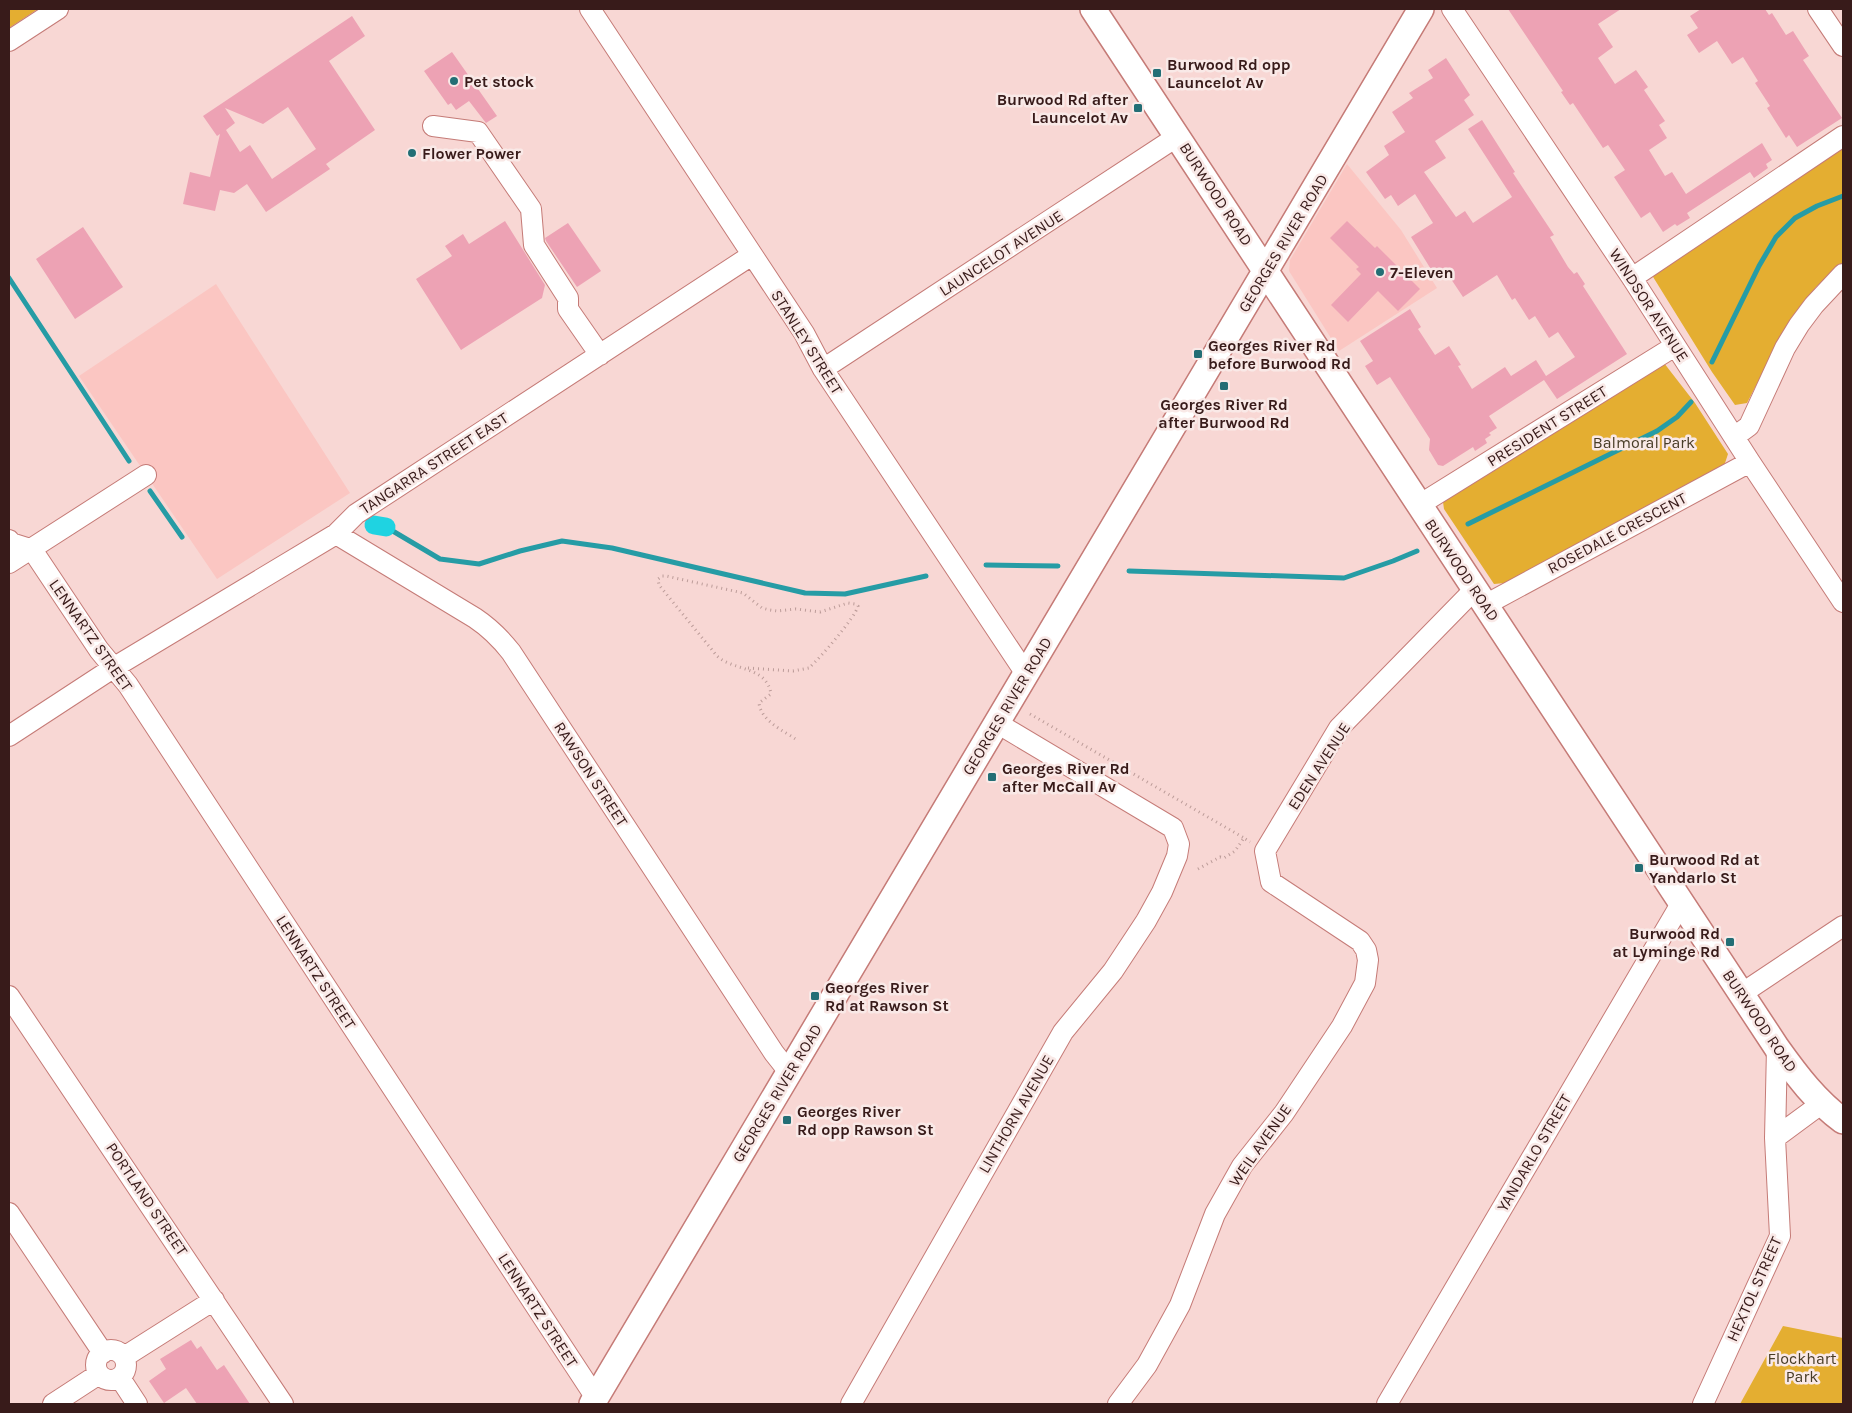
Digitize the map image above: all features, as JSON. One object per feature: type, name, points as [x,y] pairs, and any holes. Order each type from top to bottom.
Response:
[{"type":"main road","name":"BURWOOD ROAD","points":[[1093,9],[1777,1048],[1804,1085],[1821,1104],[1843,1122]]},
{"type":"main road","name":"GEORGES RIVER ROAD","points":[[594,1401],[1421,9]]},
{"type":"street","points":[[9,41],[58,9]]},
{"type":"street","name":"STANLEY STREET","points":[[590,9],[804,333],[823,369],[1026,674]]},
{"type":"street","name":"WINDSOR AVENUE","points":[[1452,9],[1632,278],[1750,462],[1843,602]]},
{"type":"street","points":[[1818,9],[1843,46]]},
{"type":"street","points":[[433,126],[478,132],[531,209],[534,245],[568,298],[568,309],[600,354]]},
{"type":"street","name":"LAUNCELOT AVENUE","points":[[823,369],[1178,136]]},
{"type":"street","points":[[1632,278],[1843,136]]},
{"type":"street","name":"TANGARRA STREET EAST","points":[[9,736],[113,668],[336,534],[356,514],[752,255]]},
{"type":"street","points":[[1734,437],[1749,426],[1785,348],[1799,325],[1814,305],[1843,274]]},
{"type":"street","name":"PRESIDENT STREET","points":[[1419,506],[1676,346]]},
{"type":"street","name":"ROSEDALE CRESCENT","points":[[1480,597],[1750,462]]},
{"type":"street","points":[[9,563],[146,475]]},
{"type":"street","name":"RAWSON STREET","points":[[336,534],[475,618],[499,637],[774,1053],[789,1072]]},
{"type":"street","points":[[9,540],[11,544],[30,549]]},
{"type":"street","name":"LENNARTZ STREET","points":[[30,549],[41,562],[99,650],[138,702],[594,1401]]},
{"type":"street","name":"EDEN AVENUE","points":[[1360,941],[1272,882],[1266,851],[1339,728],[1480,597]]},
{"type":"street","name":"LINTHORN AVENUE","points":[[850,1404],[1062,1032],[1113,971],[1146,921],[1162,892],[1177,856],[1179,844],[1173,828],[997,723]]},
{"type":"street","name":"YANDARLO STREET","points":[[1387,1404],[1682,902]]},
{"type":"street","points":[[1741,994],[1843,926]]},
{"type":"street","name":"WEIL AVENUE","points":[[1118,1404],[1147,1365],[1180,1305],[1215,1214],[1242,1166],[1294,1097],[1342,1026],[1365,983],[1368,960],[1366,950],[1360,941]]},
{"type":"street","name":"PORTLAND STREET","points":[[9,996],[283,1404]]},
{"type":"street","name":"HEXTOL STREET","points":[[1703,1404],[1780,1236],[1775,1138],[1777,1048]]},
{"type":"street","points":[[1775,1138],[1821,1104]]},
{"type":"street","points":[[9,1213],[103,1353]]},
{"type":"street","points":[[124,1357],[214,1300]]},
{"type":"street","points":[[112,1350],[124,1357],[127,1366],[124,1375],[111,1381],[102,1378],[96,1365],[97,1360],[103,1353],[112,1350]]},
{"type":"street","points":[[53,1404],[99,1374]]},
{"type":"street","points":[[120,1378],[137,1404]]},
{"type":"path","points":[[748,668],[793,671],[809,668],[844,628],[858,606],[848,603],[820,612],[796,609],[778,612],[770,610],[756,603],[747,595],[734,590],[666,576],[658,579],[659,585],[717,656],[724,662],[748,668],[764,680],[771,694],[759,703],[760,710],[769,721],[797,740]]},
{"type":"path","points":[[1030,714],[1251,842]]},
{"type":"path","points":[[1198,869],[1235,851],[1244,838]]},
{"type":"shaded area","points":[[1347,164],[1401,230],[1437,288],[1339,351],[1289,271],[1290,260]]},
{"type":"shaded area","points":[[216,284],[350,493],[217,579],[79,376]]},
{"type":"green space","points":[[9,9],[38,9],[9,28]]},
{"type":"green space","points":[[1843,143],[1843,263],[1816,287],[1787,325],[1747,403],[1735,405],[1712,372],[1650,272]]},
{"type":"green space","name":"Balmoral Park","points":[[1664,363],[1695,403],[1728,454],[1724,466],[1505,583],[1494,584],[1444,509],[1443,502],[1446,497]]},
{"type":"green space","name":"Flockhart Park","points":[[1783,1326],[1843,1338],[1843,1404],[1740,1404]]},
{"type":"building","points":[[1508,9],[1621,9],[1598,24],[1613,47],[1598,58],[1615,84],[1636,70],[1648,87],[1644,90],[1665,121],[1659,125],[1667,138],[1649,150],[1665,176],[1672,172],[1686,194],[1762,143],[1772,160],[1766,164],[1768,168],[1754,178],[1750,172],[1687,213],[1690,218],[1677,226],[1675,224],[1663,232],[1650,212],[1641,218],[1614,177],[1625,170],[1608,145],[1603,148],[1573,103],[1570,105],[1561,92],[1563,91]]},
{"type":"building","points":[[1701,9],[1765,9],[1769,15],[1772,13],[1786,35],[1793,31],[1809,56],[1803,60],[1842,118],[1797,147],[1789,135],[1786,138],[1767,108],[1770,106],[1755,83],[1758,81],[1743,57],[1732,64],[1717,41],[1699,53],[1687,35],[1698,28],[1690,16]]},
{"type":"building","points":[[352,16],[365,36],[329,61],[375,130],[326,164],[330,169],[266,212],[247,184],[234,193],[220,190],[215,211],[183,204],[190,172],[210,177],[220,134],[217,136],[203,116]],"holes":[[[288,107],[316,149],[272,179],[250,145],[240,152],[226,130],[235,123],[225,108],[263,124]]]},
{"type":"building","points":[[452,52],[497,116],[486,123],[469,101],[456,110],[451,103],[448,105],[424,71]]},
{"type":"building","points":[[1446,58],[1470,95],[1464,100],[1474,115],[1435,141],[1446,158],[1424,172],[1456,217],[1465,211],[1473,223],[1512,197],[1468,129],[1482,120],[1515,172],[1513,173],[1554,235],[1550,237],[1568,267],[1574,274],[1577,272],[1585,284],[1583,286],[1627,354],[1557,399],[1544,380],[1489,416],[1497,428],[1489,433],[1491,435],[1485,439],[1487,443],[1475,451],[1473,447],[1443,466],[1438,465],[1429,450],[1430,439],[1390,377],[1377,385],[1365,366],[1373,361],[1360,341],[1410,309],[1421,327],[1418,329],[1435,355],[1449,346],[1461,365],[1458,366],[1472,389],[1505,367],[1511,376],[1536,360],[1546,376],[1575,357],[1558,332],[1549,338],[1535,316],[1529,320],[1515,298],[1512,300],[1497,275],[1463,297],[1447,273],[1437,279],[1411,237],[1433,223],[1415,194],[1398,206],[1391,195],[1385,199],[1366,172],[1389,155],[1384,146],[1405,132],[1392,112],[1413,98],[1409,93],[1433,78],[1428,70]]},
{"type":"building","points":[[505,221],[545,285],[542,298],[461,350],[416,279],[452,256],[445,246],[463,234],[469,244]]},
{"type":"building","name":"7-Eleven","points":[[1347,221],[1375,248],[1377,246],[1420,289],[1398,311],[1378,291],[1348,322],[1331,305],[1361,274],[1356,269],[1359,267],[1330,238]]},
{"type":"building","points":[[568,223],[601,271],[577,287],[545,238]]},
{"type":"building","points":[[83,227],[123,287],[75,319],[36,259]]},
{"type":"building","points":[[191,1340],[197,1349],[201,1346],[217,1370],[224,1365],[250,1404],[197,1404],[186,1388],[164,1403],[149,1381],[166,1369],[160,1359]]},
{"type":"waterway","points":[[1712,362],[1759,266],[1776,237],[1795,218],[1817,206],[1843,196]]},
{"type":"waterway","points":[[9,278],[129,461]]},
{"type":"waterway","points":[[1468,524],[1657,431],[1677,417],[1691,402]]},
{"type":"waterway","points":[[150,491],[182,537]]},
{"type":"waterway","points":[[374,525],[386,527]]},
{"type":"waterway","points":[[386,527],[440,559],[479,564],[520,551],[562,541],[612,548],[805,593],[845,594],[926,576]]},
{"type":"waterway","points":[[1129,571],[1344,578],[1417,551]]},
{"type":"waterway","points":[[986,565],[1058,566]]},
{"type":"place","name":"Burwood Rd opp Launcelot Av","points":[[1157,73]]},
{"type":"place","name":"Pet stock","points":[[454,81]]},
{"type":"place","name":"Burwood Rd after Launcelot Av","points":[[1138,108]]},
{"type":"place","name":"Flower Power","points":[[412,153]]},
{"type":"place","name":"7-Eleven","points":[[1380,272]]},
{"type":"place","name":"Georges River Rd before Burwood Rd","points":[[1198,354]]},
{"type":"place","name":"Georges River Rd after Burwood Rd","points":[[1224,386]]},
{"type":"place","name":"Georges River Rd after McCall Av","points":[[992,777]]},
{"type":"place","name":"Burwood Rd at Yandarlo St","points":[[1639,868]]},
{"type":"place","name":"Burwood Rd at Lyminge Rd","points":[[1730,942]]},
{"type":"place","name":"Georges River Rd at Rawson St","points":[[815,996]]},
{"type":"place","name":"Georges River Rd opp Rawson St","points":[[787,1120]]}]
